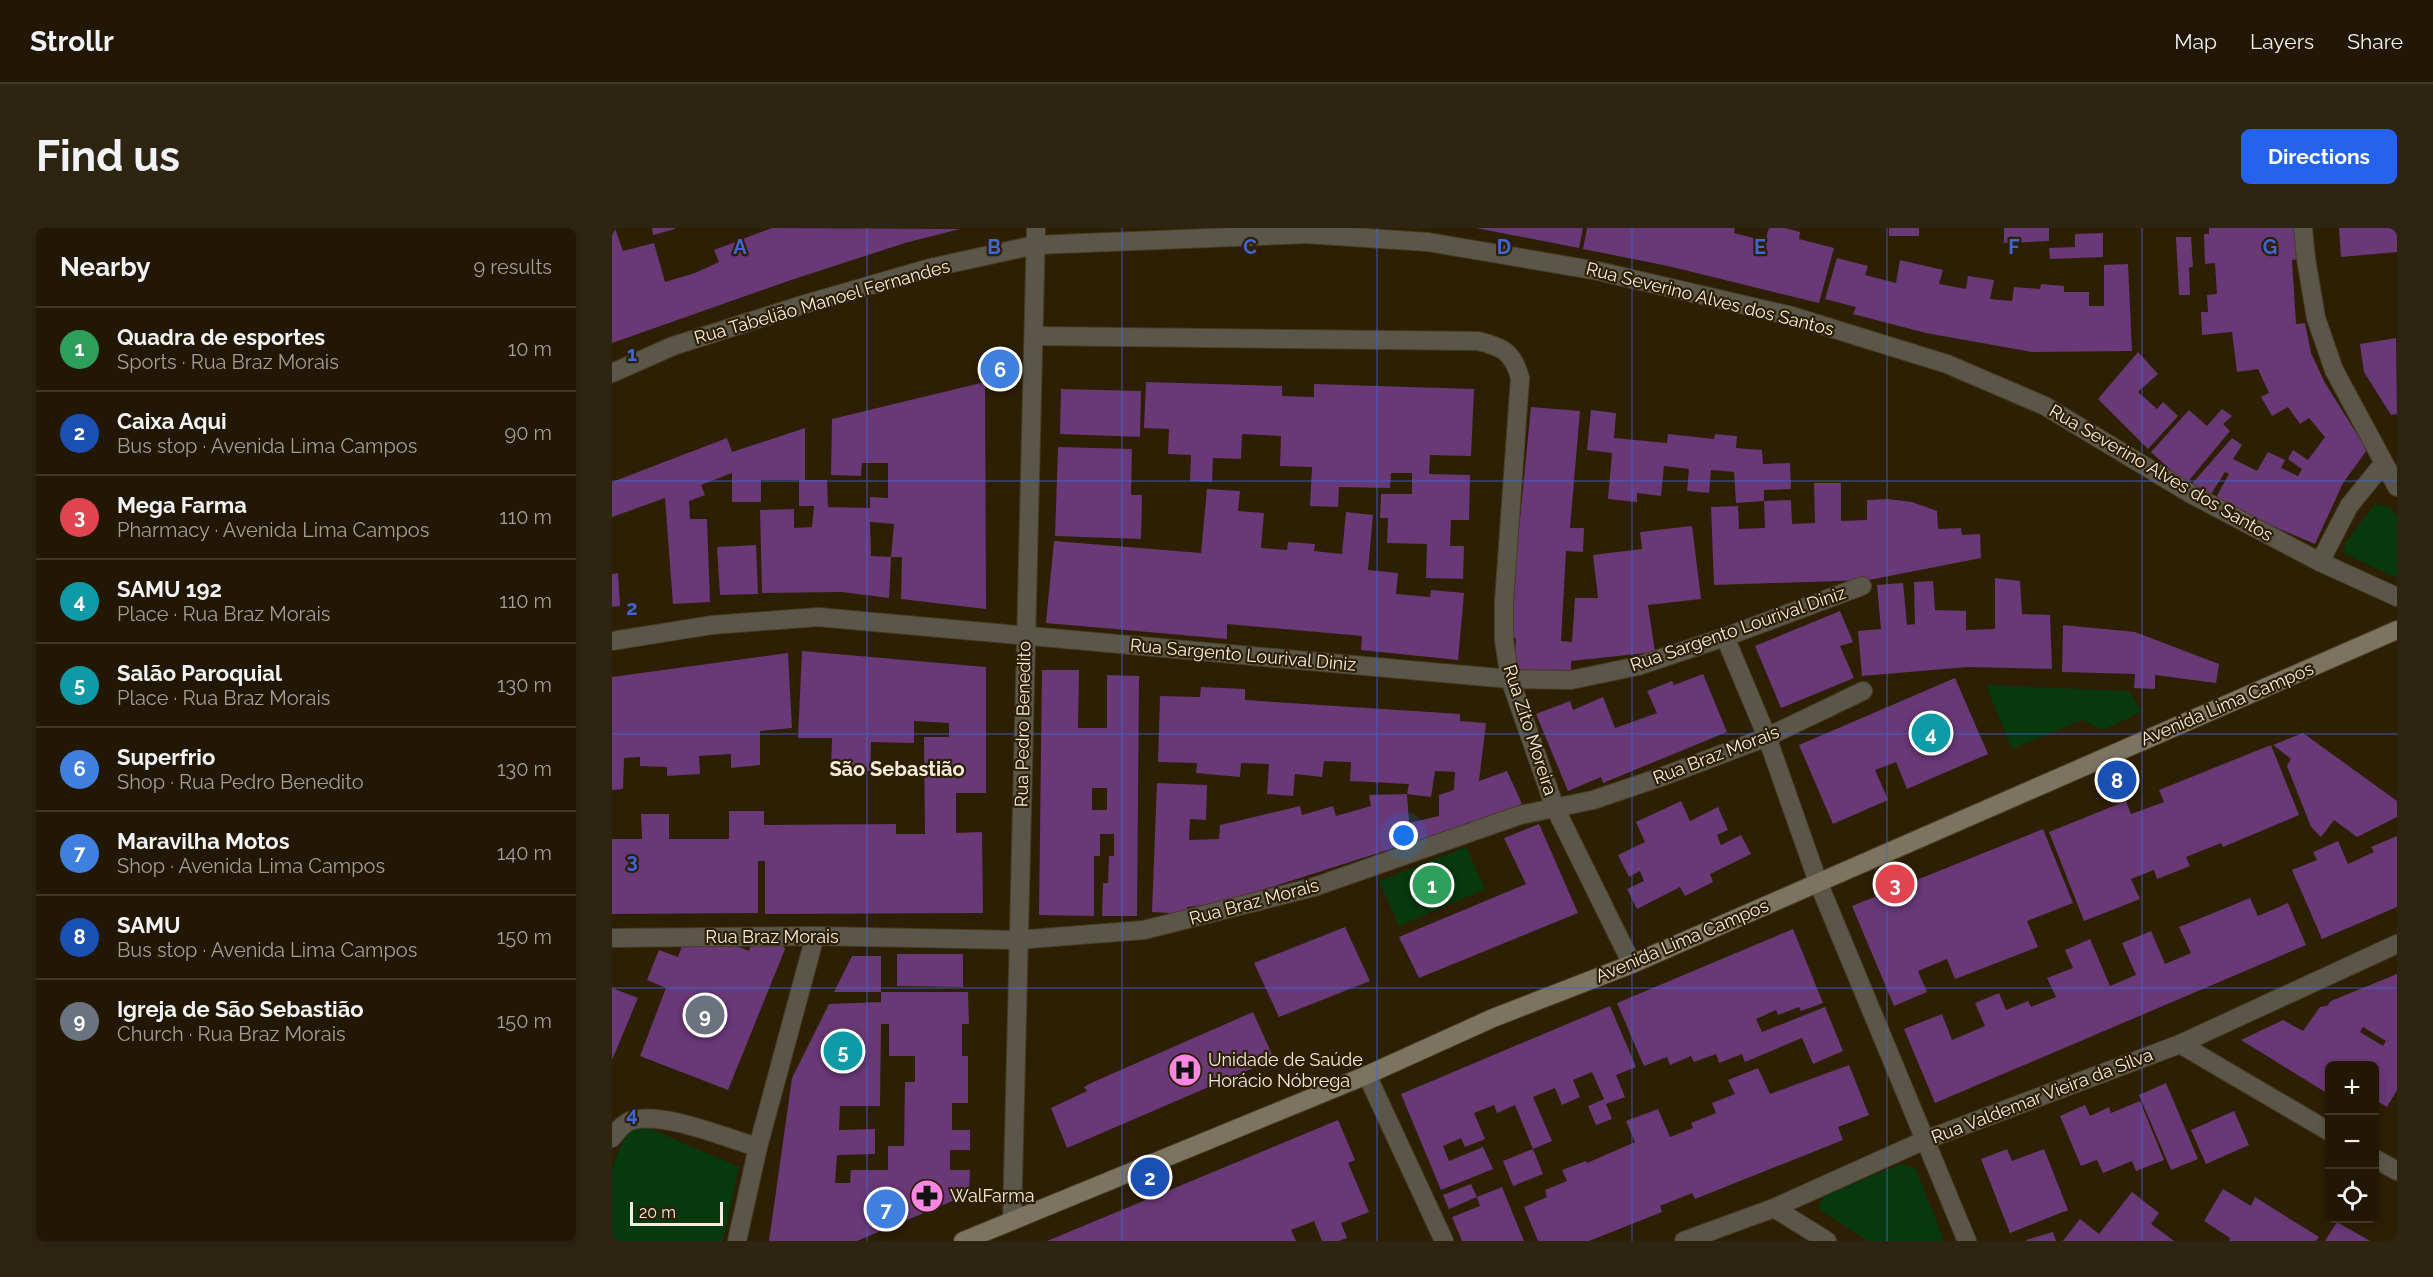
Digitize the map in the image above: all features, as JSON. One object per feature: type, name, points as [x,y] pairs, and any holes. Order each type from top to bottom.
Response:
[{"type":"main road","name":"Avenida Lima Campos","points":[[963,1241],[1367,1075],[1493,1018],[1632,964],[2397,630]]},
{"type":"street","points":[[2303,228],[2316,318],[2334,370],[2397,487]]},
{"type":"street","name":"Rua Severino Alves dos Santos","points":[[1036,236],[1306,234],[1428,242],[1598,271],[1792,316],[1947,364],[2045,406],[2191,494],[2320,561],[2397,597]]},
{"type":"street","name":"Rua Pedro Benedito","points":[[1012,1221],[1016,940],[1020,873],[1024,635],[1036,236]]},
{"type":"street","name":"Rua Tabelião Manoel Fernandes","points":[[612,373],[673,346],[802,305],[1036,236]]},
{"type":"street","name":"Rua Zito Moreira","points":[[1034,336],[1478,341],[1496,345],[1507,352],[1516,362],[1520,378],[1520,405],[1504,602],[1504,640],[1510,679],[1555,808],[1632,964]]},
{"type":"street","points":[[2320,561],[2349,506],[2383,464]]},
{"type":"street","name":"Rua Sargento Lourival Diniz","points":[[612,641],[712,625],[818,617],[1510,679],[1571,680],[1638,666],[1725,637],[1862,586]]},
{"type":"street","points":[[1725,637],[1767,737],[1818,882],[1966,1241]]},
{"type":"street","name":"Rua Braz Morais","points":[[612,939],[815,936],[1016,940],[1155,927],[1314,887],[1510,818],[1593,800],[1644,783],[1767,737],[1863,691]]},
{"type":"street","points":[[737,1241],[758,1147],[815,936]]},
{"type":"street","name":"Rua Valdemar Vieira da Silva","points":[[1684,1241],[1774,1208],[1924,1140],[2180,1044],[2397,944]]},
{"type":"street","points":[[2180,1044],[2325,1129]]},
{"type":"street","points":[[1367,1075],[1444,1241]]},
{"type":"street","points":[[612,1138],[618,1130],[632,1120],[671,1120],[758,1147]]},
{"type":"street","points":[[2379,1161],[2397,1171]]},
{"type":"street","points":[[1774,1208],[1827,1241]]},
{"type":"green space","points":[[2375,504],[2390,507],[2397,516],[2397,578],[2344,553],[2345,543]]},
{"type":"green space","points":[[1986,685],[2129,691],[2141,712],[2103,730],[2082,720],[2012,749]]},
{"type":"green space","points":[[1466,847],[1485,889],[1399,926],[1379,881]]},
{"type":"green space","points":[[642,1125],[739,1167],[723,1241],[612,1241],[612,1167],[625,1136]]},
{"type":"green space","points":[[1901,1164],[1916,1169],[1944,1241],[1868,1241],[1819,1209],[1822,1196]]},
{"type":"building","points":[[612,228],[615,228],[623,251],[654,243],[665,282],[695,273],[719,262],[714,250],[772,228],[960,229],[905,243],[791,280],[612,343]]},
{"type":"building","points":[[652,228],[675,228],[675,229],[653,235]]},
{"type":"building","points":[[1476,228],[1583,228],[1579,248]]},
{"type":"building","points":[[1587,228],[1735,228],[1734,233],[1765,241],[1769,228],[1785,228],[1800,232],[1799,239],[1834,248],[1819,303],[1668,266],[1583,249]]},
{"type":"building","points":[[1889,228],[1919,228],[1919,236],[1889,236]]},
{"type":"building","points":[[2004,228],[2049,228],[2049,241],[2004,243]]},
{"type":"building","points":[[2209,228],[2299,228],[2301,259],[2292,260],[2296,324],[2305,323],[2311,353],[2325,383],[2367,450],[2343,483],[2315,544],[2214,501],[2229,474],[2225,472],[2208,499],[2190,486],[2232,438],[2242,445],[2233,459],[2257,471],[2268,452],[2285,460],[2281,468],[2298,476],[2302,469],[2288,459],[2293,450],[2308,460],[2325,437],[2309,418],[2300,424],[2288,407],[2272,416],[2261,397],[2269,393],[2258,369],[2237,372],[2232,332],[2202,335],[2201,312],[2208,312],[2207,295],[2217,294],[2215,263],[2205,264],[2204,234],[2209,234]]},
{"type":"building","points":[[2339,228],[2397,228],[2397,252],[2341,257]]},
{"type":"building","points":[[2103,233],[2103,257],[2050,259],[2049,248],[2075,247],[2075,234]]},
{"type":"building","points":[[2176,237],[2191,237],[2193,267],[2189,267],[2190,295],[2179,295]]},
{"type":"building","points":[[1837,258],[1868,266],[1865,275],[1896,283],[1900,260],[1943,270],[1939,284],[1966,289],[1968,276],[1994,280],[1990,299],[2012,301],[2014,287],[2040,289],[2041,284],[2064,286],[2064,292],[2089,292],[2089,306],[2104,306],[2104,265],[2128,264],[2132,351],[2032,352],[1926,333],[1853,314],[1856,307],[1825,299]]},
{"type":"building","points":[[2396,338],[2397,414],[2391,415],[2364,372],[2360,344]]},
{"type":"building","points":[[2138,352],[2158,374],[2138,392],[2157,409],[2163,402],[2178,416],[2148,449],[2098,399]]},
{"type":"building","points":[[985,382],[986,609],[901,599],[902,557],[891,557],[889,598],[842,592],[762,593],[760,510],[794,509],[794,528],[812,527],[814,506],[799,506],[799,480],[761,480],[761,502],[732,502],[732,473],[701,485],[705,495],[689,501],[690,519],[707,519],[710,602],[673,604],[665,498],[612,517],[612,482],[727,438],[732,452],[805,428],[805,480],[827,480],[828,507],[870,508],[870,497],[888,498],[888,463],[862,463],[861,476],[831,475],[832,419]],"holes":[[[870,522],[894,524],[891,557],[871,556]]]},
{"type":"building","points":[[1146,382],[1282,386],[1282,396],[1314,397],[1314,384],[1474,389],[1471,456],[1430,455],[1429,474],[1470,475],[1469,520],[1451,520],[1450,546],[1464,546],[1463,579],[1426,578],[1427,544],[1387,543],[1388,518],[1380,518],[1381,494],[1412,494],[1412,473],[1391,473],[1390,488],[1339,487],[1338,507],[1310,506],[1312,467],[1280,466],[1281,436],[1242,434],[1241,459],[1213,458],[1212,482],[1190,481],[1191,455],[1168,454],[1169,429],[1144,428]]},
{"type":"building","points":[[1061,389],[1141,391],[1140,437],[1060,434]]},
{"type":"building","points":[[1531,407],[1580,411],[1570,528],[1584,528],[1583,552],[1566,551],[1561,641],[1572,642],[1575,598],[1598,598],[1593,555],[1642,549],[1640,532],[1692,526],[1701,599],[1648,605],[1655,652],[1571,661],[1571,673],[1514,669],[1516,638],[1512,638],[1517,549]]},
{"type":"building","points":[[2222,409],[2232,416],[2223,424],[2230,431],[2186,484],[2151,452],[2189,410],[2207,426]]},
{"type":"building","points":[[1591,410],[1616,413],[1614,438],[1667,443],[1668,434],[1714,439],[1715,434],[1737,436],[1736,448],[1762,450],[1763,464],[1790,463],[1791,489],[1764,490],[1764,501],[1736,503],[1734,472],[1711,470],[1709,493],[1687,491],[1689,469],[1664,466],[1661,496],[1637,493],[1637,502],[1608,499],[1612,453],[1587,450]]},
{"type":"building","points":[[1058,447],[1132,449],[1131,495],[1142,495],[1141,539],[1055,536]]},
{"type":"building","points":[[1814,483],[1841,483],[1841,521],[1867,520],[1867,500],[1888,499],[1912,502],[1937,511],[1938,529],[1961,528],[1962,535],[1980,534],[1981,558],[1869,580],[1714,585],[1711,507],[1738,506],[1739,529],[1765,528],[1764,501],[1791,500],[1792,524],[1815,523]]},
{"type":"building","points":[[1207,489],[1240,491],[1238,511],[1264,513],[1261,548],[1287,550],[1288,542],[1315,544],[1314,551],[1342,554],[1346,512],[1373,515],[1368,570],[1398,573],[1396,594],[1430,597],[1431,590],[1464,593],[1458,660],[1361,650],[1362,636],[1227,624],[1227,639],[1046,623],[1054,541],[1201,553]]},
{"type":"building","points":[[756,545],[758,594],[720,595],[717,547]]},
{"type":"building","points":[[618,573],[620,606],[612,607],[612,574]]},
{"type":"building","points":[[1995,578],[2020,581],[2022,614],[2050,615],[2052,669],[1967,667],[1862,676],[1858,631],[1881,629],[1877,585],[1903,583],[1907,625],[1915,624],[1914,582],[1933,581],[1935,610],[1966,611],[1966,630],[1995,629]]},
{"type":"building","points":[[1840,611],[1853,642],[1840,646],[1854,678],[1781,708],[1755,646]]},
{"type":"building","points":[[2063,625],[2135,632],[2219,664],[2216,683],[2155,675],[2155,689],[2134,688],[2135,674],[2062,672]]},
{"type":"building","points":[[802,651],[986,667],[986,793],[956,793],[956,833],[982,832],[983,913],[765,914],[765,861],[758,861],[758,913],[612,914],[612,839],[642,839],[641,814],[669,814],[669,839],[729,839],[729,811],[764,811],[764,825],[896,824],[896,834],[925,834],[924,737],[949,737],[949,723],[914,721],[914,743],[871,742],[870,771],[831,769],[832,738],[798,738]]},
{"type":"building","points":[[788,653],[792,728],[760,731],[760,765],[731,768],[731,754],[699,756],[700,774],[667,776],[667,767],[640,766],[640,757],[624,758],[623,789],[612,790],[612,677]]},
{"type":"building","points":[[1042,670],[1079,670],[1078,728],[1107,728],[1107,675],[1139,676],[1137,916],[1102,916],[1103,883],[1108,883],[1109,856],[1114,856],[1114,834],[1100,834],[1100,856],[1094,856],[1094,916],[1039,915]],"holes":[[[1092,788],[1107,788],[1107,810],[1092,810]]]},
{"type":"building","points":[[1703,674],[1727,732],[1603,783],[1601,777],[1568,791],[1536,714],[1570,701],[1573,710],[1603,697],[1615,728],[1657,713],[1647,691],[1672,681],[1674,685]]},
{"type":"building","points":[[1955,678],[1988,754],[1907,789],[1896,762],[1875,770],[1888,800],[1833,824],[1799,745]]},
{"type":"building","points":[[1201,687],[1245,689],[1245,700],[1460,714],[1460,721],[1486,723],[1479,781],[1507,771],[1522,804],[1438,834],[1218,904],[1187,907],[1187,914],[1152,912],[1157,783],[1207,785],[1206,820],[1190,819],[1189,840],[1219,839],[1220,825],[1300,806],[1302,815],[1333,806],[1336,816],[1371,806],[1369,795],[1407,794],[1409,784],[1350,781],[1351,762],[1324,761],[1322,777],[1295,774],[1293,796],[1267,794],[1269,764],[1241,763],[1240,777],[1196,773],[1197,763],[1158,762],[1160,696],[1200,697]],"holes":[[[1435,771],[1455,772],[1454,790],[1439,795],[1439,816],[1409,823],[1407,794],[1431,797]]]},
{"type":"building","points":[[2303,733],[2397,801],[2397,817],[2357,837],[2334,820],[2321,837],[2311,827],[2287,766],[2291,759],[2273,745]]},
{"type":"building","points":[[2271,745],[2299,815],[2223,847],[2221,843],[2186,857],[2190,866],[2157,879],[2154,870],[2131,879],[2140,899],[2084,921],[2049,832],[2126,801],[2131,814],[2164,802],[2159,790]]},
{"type":"building","points":[[1681,801],[1690,821],[1718,807],[1728,830],[1717,835],[1721,845],[1741,835],[1751,854],[1710,874],[1713,882],[1685,896],[1680,887],[1637,909],[1627,889],[1644,881],[1640,871],[1629,877],[1618,855],[1645,842],[1636,822]]},
{"type":"building","points":[[1539,824],[1578,913],[1419,978],[1399,937],[1526,884],[1504,838]]},
{"type":"building","points":[[2043,829],[2073,903],[2027,921],[2038,947],[1955,979],[1947,959],[1918,971],[1927,992],[1894,1006],[1852,906]]},
{"type":"building","points":[[2397,836],[2397,907],[2322,939],[2292,870],[2317,860],[2313,852],[2338,841],[2348,864],[2374,852],[2371,847]]},
{"type":"building","points":[[2250,898],[2258,916],[2288,903],[2306,945],[1935,1103],[1904,1029],[1942,1014],[1952,1040],[1985,1026],[1975,1003],[1999,993],[2006,1010],[2028,1001],[2031,1007],[2056,997],[2047,978],[2073,968],[2065,950],[2090,939],[2110,986],[2136,975],[2122,943],[2151,931],[2165,964],[2191,953],[2179,927]]},
{"type":"building","points":[[1345,927],[1370,981],[1279,1017],[1254,963]]},
{"type":"building","points":[[1793,929],[1823,1003],[1801,1011],[1799,1007],[1778,1015],[1776,1010],[1756,1019],[1762,1032],[1825,1007],[1843,1051],[1813,1064],[1802,1038],[1745,1062],[1742,1054],[1719,1063],[1716,1054],[1694,1062],[1691,1056],[1670,1065],[1667,1057],[1644,1066],[1617,1003]]},
{"type":"building","points":[[726,942],[749,951],[752,943],[781,943],[785,949],[728,1090],[640,1056],[666,988],[647,980],[659,950],[678,957],[683,943]]},
{"type":"building","points":[[897,954],[963,954],[963,987],[897,986]]},
{"type":"building","points":[[852,956],[881,956],[881,992],[834,992]]},
{"type":"building","points":[[2397,974],[2397,1090],[2387,1107],[2379,1102],[2379,1061],[2325,1061],[2325,1092],[2241,1040],[2283,1020],[2303,1031],[2320,1007],[2327,1006],[2331,1001]],"holes":[[[2363,1027],[2386,1041],[2383,1046],[2360,1032]]]},
{"type":"building","points":[[612,988],[638,998],[612,1060]]},
{"type":"building","points":[[881,992],[968,992],[969,1024],[962,1024],[962,1056],[968,1056],[968,1103],[952,1103],[952,1130],[970,1130],[970,1150],[950,1150],[950,1170],[970,1170],[969,1194],[857,1241],[769,1241],[792,1078],[829,1004],[881,1002]],"holes":[[[881,1024],[889,1024],[889,1056],[915,1056],[915,1082],[905,1082],[904,1146],[888,1146],[888,1170],[851,1170],[850,1183],[835,1183],[837,1155],[875,1154],[875,1129],[839,1130],[840,1106],[880,1106]]]},
{"type":"building","points":[[1610,1006],[1636,1067],[1616,1075],[1625,1097],[1606,1104],[1612,1119],[1596,1125],[1588,1106],[1604,1099],[1592,1072],[1573,1080],[1580,1097],[1562,1105],[1555,1088],[1533,1097],[1552,1141],[1533,1149],[1515,1105],[1497,1113],[1494,1105],[1474,1113],[1485,1139],[1465,1147],[1461,1138],[1443,1146],[1449,1161],[1483,1147],[1493,1169],[1441,1190],[1401,1094]]},
{"type":"building","points":[[1253,1012],[1274,1059],[1067,1148],[1051,1108],[1087,1091],[1084,1087],[1091,1083]]},
{"type":"building","points":[[1849,1065],[1869,1115],[1838,1127],[1843,1140],[1695,1199],[1692,1193],[1660,1206],[1662,1212],[1589,1241],[1538,1241],[1524,1207],[1547,1197],[1545,1190],[1567,1181],[1562,1170],[1586,1161],[1587,1163],[1635,1142],[1626,1121],[1658,1109],[1670,1137],[1693,1128],[1691,1123],[1716,1113],[1712,1103],[1735,1094],[1728,1080],[1758,1068],[1770,1094]]},
{"type":"building","points":[[2166,1083],[2198,1159],[2171,1170],[2139,1095]]},
{"type":"building","points":[[2140,1101],[2164,1160],[2136,1171],[2132,1161],[2103,1173],[2097,1160],[2081,1166],[2060,1116],[2085,1105],[2090,1116],[2109,1107],[2111,1113]]},
{"type":"building","points":[[2234,1111],[2249,1145],[2206,1164],[2191,1130]]},
{"type":"building","points":[[1338,1120],[1355,1160],[1348,1163],[1369,1212],[1341,1223],[1347,1238],[1339,1241],[1322,1241],[1314,1221],[1291,1230],[1296,1241],[1047,1241]]},
{"type":"building","points":[[1533,1149],[1543,1174],[1513,1186],[1503,1161]]},
{"type":"building","points":[[2007,1149],[2012,1161],[2044,1149],[2068,1210],[2010,1233],[1981,1159]]},
{"type":"building","points":[[1471,1184],[1477,1197],[1449,1209],[1443,1195]]},
{"type":"building","points":[[1502,1187],[1524,1241],[1462,1241],[1452,1217],[1480,1206],[1477,1197]]},
{"type":"building","points":[[2223,1189],[2251,1206],[2255,1197],[2319,1237],[2316,1241],[2229,1241],[2230,1238],[2204,1221]]},
{"type":"building","points":[[2132,1192],[2159,1213],[2151,1224],[2174,1241],[2063,1241],[2080,1219],[2099,1234]]},
{"type":"building","points":[[2336,1223],[2339,1223],[2370,1241],[2325,1241]]},
{"type":"building","points":[[2053,1232],[2056,1241],[2026,1241],[2026,1240]]},
{"type":"place","name":"Superfrio","points":[[1000,369]]},
{"type":"place","name":"SAMU 192","points":[[1931,733]]},
{"type":"place","name":"SAMU","points":[[2117,780]]},
{"type":"place","name":"Mega Farma","points":[[1895,884]]},
{"type":"place","name":"Quadra de esportes","points":[[1432,885]]},
{"type":"place","name":"Igreja de São Sebastião","points":[[705,1015]]},
{"type":"place","name":"Salão Paroquial","points":[[843,1051]]},
{"type":"place","name":"Unidade de Saúde Horácio Nóbrega","points":[[1185,1070]]},
{"type":"place","name":"Caixa Aqui","points":[[1150,1177]]},
{"type":"place","name":"WalFarma","points":[[927,1196]]},
{"type":"place","name":"Maravilha Motos","points":[[886,1209]]},
{"type":"district","name":"São Sebastião","points":[[897,769]]}]
